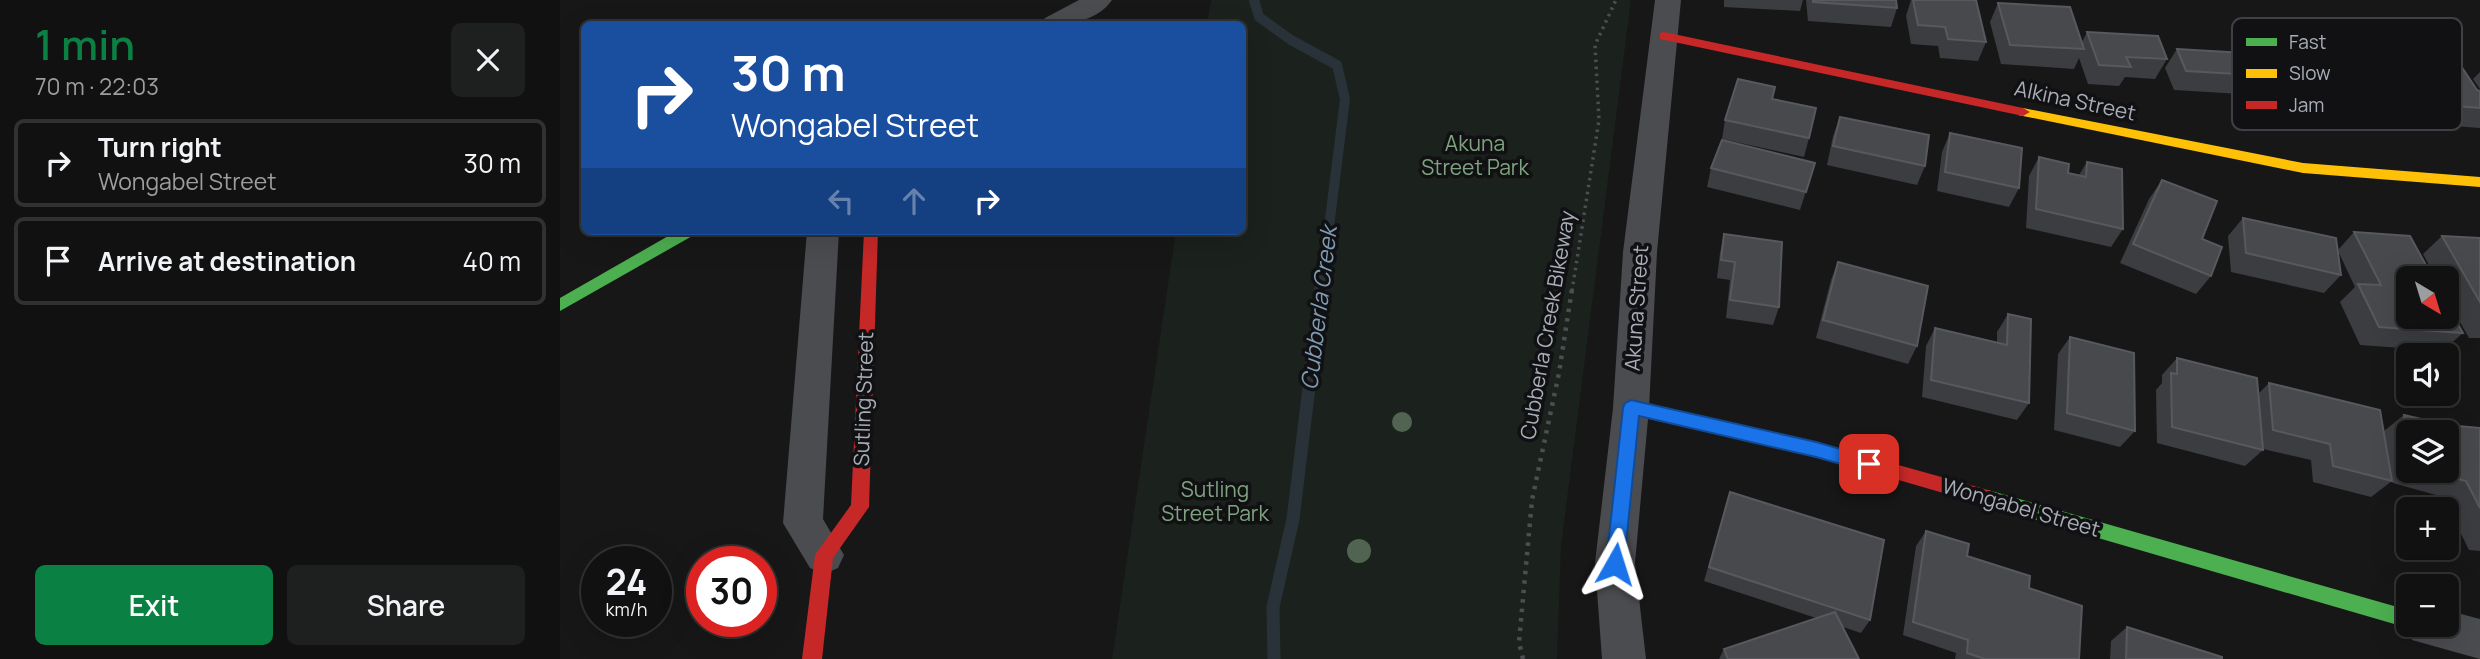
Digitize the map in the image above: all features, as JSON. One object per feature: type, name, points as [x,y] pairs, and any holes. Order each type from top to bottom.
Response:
[{"type":"street","points":[[1060,21],[1099,0]]},
{"type":"street","name":"Akuna Street","points":[[1624,659],[1615,564],[1631,408],[1640,252],[1668,0]]},
{"type":"street","name":"Alkina Street","points":[[1664,36],[2164,142],[2303,168],[2480,182]]},
{"type":"street","points":[[560,305],[682,235]]},
{"type":"street","points":[[812,659],[824,555],[803,523],[823,235]]},
{"type":"street","name":"Sutling Street","points":[[824,555],[860,507],[871,235]]},
{"type":"street","name":"Wongabel Street","points":[[1631,408],[1816,449],[2396,616]]},
{"type":"street","points":[[2459,634],[2480,640]]},
{"type":"path","name":"Cubberla Creek Bikeway","points":[[1523,659],[1519,642],[1532,500],[1559,373],[1599,120],[1595,46],[1616,0]]},
{"type":"green space","name":"Akuna Street Park","points":[[1211,0],[1631,0],[1561,546],[1557,659],[1112,659],[1175,235],[1246,235],[1246,21],[1208,21]]},
{"type":"building","points":[[1896,0],[1897,8],[1813,2]]},
{"type":"building","points":[[1913,0],[1976,0],[1986,42],[1948,39],[1945,27],[1918,25]]},
{"type":"building","points":[[1998,3],[2070,7],[2084,49],[2010,45]]},
{"type":"building","points":[[2087,32],[2158,36],[2167,59],[2126,57],[2131,67],[2099,65]]},
{"type":"building","points":[[2177,49],[2232,52],[2232,74],[2186,71]]},
{"type":"building","points":[[2462,68],[2480,91],[2480,108],[2462,106]]},
{"type":"building","points":[[1738,79],[1775,87],[1772,99],[1816,108],[1809,138],[1725,120]]},
{"type":"building","points":[[1840,117],[1929,135],[1925,166],[1833,146]]},
{"type":"building","points":[[1950,133],[2022,148],[2019,188],[1945,172]]},
{"type":"building","points":[[1722,140],[1815,163],[1806,192],[1711,168]]},
{"type":"building","points":[[2039,157],[2069,164],[2068,173],[2086,177],[2087,162],[2122,169],[2123,229],[2036,209]]},
{"type":"building","points":[[2162,180],[2217,201],[2202,239],[2222,247],[2211,276],[2133,244]]},
{"type":"building","points":[[2243,218],[2336,238],[2341,275],[2246,253]]},
{"type":"building","points":[[2354,232],[2410,236],[2426,266],[2396,266],[2396,328],[2379,327],[2358,284],[2381,285]]},
{"type":"building","points":[[1724,234],[1782,242],[1779,307],[1730,300],[1735,262],[1721,260]]},
{"type":"building","points":[[2442,236],[2480,238],[2480,302]]},
{"type":"building","points":[[1838,262],[1928,286],[1917,346],[1823,320]]},
{"type":"building","points":[[2008,314],[2031,319],[2029,403],[1931,380],[1935,328],[2007,345]]},
{"type":"building","points":[[2459,326],[2463,333],[2407,329],[2459,329]]},
{"type":"building","points":[[2070,337],[2134,353],[2135,431],[2067,413]]},
{"type":"building","points":[[2177,358],[2257,378],[2263,450],[2172,427],[2171,373],[2177,374]]},
{"type":"building","points":[[2269,383],[2380,410],[2392,481],[2333,466],[2330,444],[2273,430]]},
{"type":"building","points":[[2404,415],[2426,420],[2405,420]]},
{"type":"building","points":[[2459,426],[2480,428],[2480,508],[2466,481],[2459,479]]},
{"type":"building","points":[[1730,492],[1884,540],[1870,620],[1709,567]]},
{"type":"building","points":[[1926,531],[1969,544],[1967,556],[2030,576],[2029,588],[2082,606],[2079,659],[1985,659],[1967,653],[1968,640],[1913,622]]},
{"type":"building","points":[[1835,612],[1859,659],[1728,659],[1724,649]]},
{"type":"building","points":[[2127,627],[2222,657],[2222,659],[2126,659]]},
{"type":"waterway","name":"Cubberla Creek","points":[[1254,0],[1259,17],[1291,40],[1337,65],[1345,99],[1321,291]]},
{"type":"waterway","name":"Cubberla Creek","points":[[1274,659],[1273,607],[1293,519],[1321,289]]},
{"type":"traffic: fast","points":[[560,305],[682,235]]},
{"type":"traffic: fast","points":[[1988,498],[2396,616]]},
{"type":"traffic: slow","points":[[2023,112],[2303,168],[2480,182]]},
{"type":"traffic: jam","points":[[1664,36],[2023,112]]},
{"type":"traffic: jam","points":[[812,659],[824,555],[860,507],[871,235]]},
{"type":"traffic: jam","points":[[1631,408],[1816,449],[1988,498]]},
{"type":"route","points":[[1615,564],[1631,408],[1816,449],[1869,464]]},
{"type":"park label","name":"Sutling Street Park","points":[[1215,502]]}]
